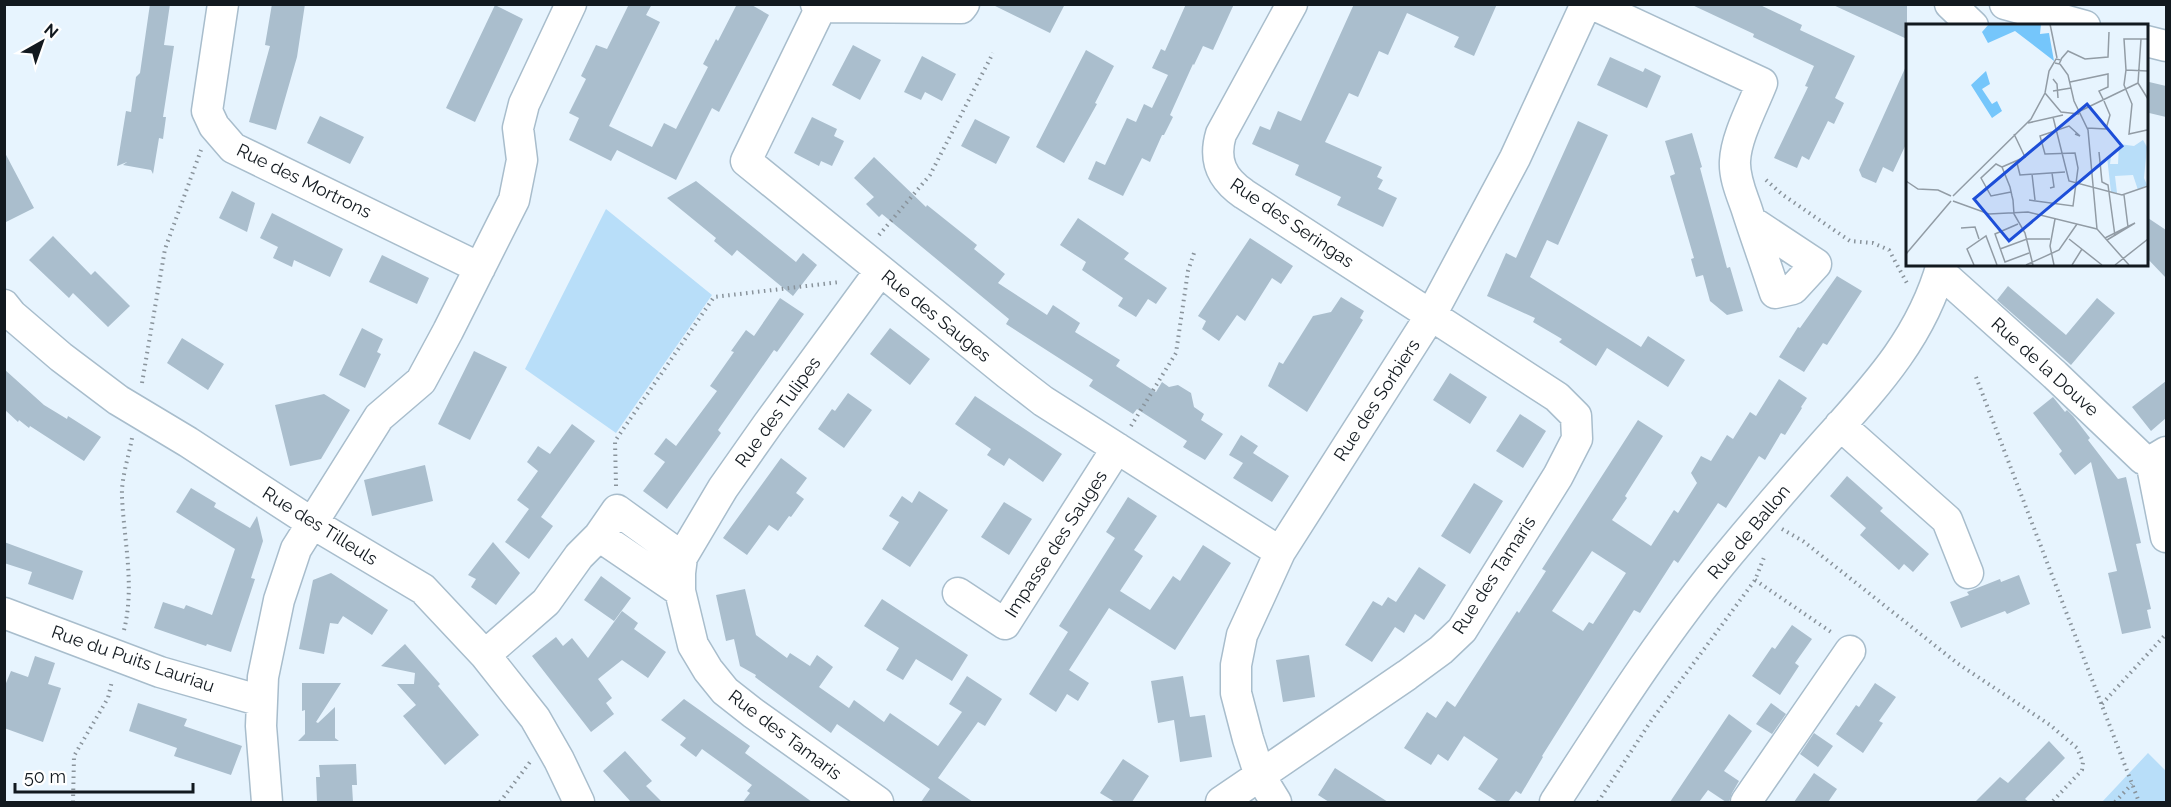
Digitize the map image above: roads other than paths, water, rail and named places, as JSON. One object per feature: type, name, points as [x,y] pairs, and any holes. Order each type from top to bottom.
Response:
[{"type":"street","name":"Rue des Mortrons","points":[[223,4],[207,111],[214,126],[233,148],[480,268]]},
{"type":"street","points":[[267,802],[261,726],[263,677],[279,600],[296,549],[379,417],[420,381],[480,268],[514,200],[522,159],[518,128],[524,104],[571,4]]},
{"type":"street","points":[[819,6],[961,8],[964,4]]},
{"type":"street","name":"Rue des Seringas","points":[[1292,4],[1221,134],[1217,146],[1220,167],[1226,178],[1239,190],[1431,315]]},
{"type":"street","name":"Rue des Sorbiers","points":[[1276,802],[1260,776],[1236,693],[1236,665],[1242,635],[1280,552],[1431,315],[1515,158],[1586,4]]},
{"type":"street","points":[[1592,4],[1762,83],[1736,154],[1735,170],[1751,221]]},
{"type":"street","points":[[1950,4],[1971,24]]},
{"type":"street","points":[[1994,24],[1999,4]]},
{"type":"street","points":[[2005,4],[2078,24]]},
{"type":"street","name":"Rue des Sauges","points":[[819,6],[746,161],[1043,401],[1280,552]]},
{"type":"street","points":[[2147,41],[2166,46]]},
{"type":"street","name":"Rue des Tulipes","points":[[680,591],[682,557],[723,488],[768,424],[871,264]]},
{"type":"street","name":"Rue de Ballon","points":[[1555,802],[1627,690],[1674,623],[1761,516],[1900,356],[1938,278]]},
{"type":"street","name":"Rue de la Douve","points":[[1938,278],[2055,375],[2143,459],[2158,457],[2166,537]]},
{"type":"street","name":"Rue des Tilleuls","points":[[4,305],[12,315],[61,357],[118,400],[188,442],[312,523],[423,589],[512,687],[548,738],[579,802]]},
{"type":"street","name":"Rue des Tamaris","points":[[1221,802],[1441,650],[1462,630],[1558,476],[1577,439],[1576,416],[1557,397],[1431,315]]},
{"type":"street","points":[[1840,426],[1947,519],[1968,573]]},
{"type":"street","name":"Impasse des Sauges","points":[[958,593],[1005,624],[1117,448]]},
{"type":"street","points":[[485,655],[546,602],[579,556],[599,536],[617,510],[682,557]]},
{"type":"street","points":[[599,536],[680,591]]},
{"type":"street","name":"Rue des Tamaris","points":[[680,591],[693,645],[708,670],[725,691],[878,802]]},
{"type":"street","name":"Rue du Puits Lauriau","points":[[4,613],[160,672],[262,701]]},
{"type":"street","points":[[1746,802],[1850,651]]}]
